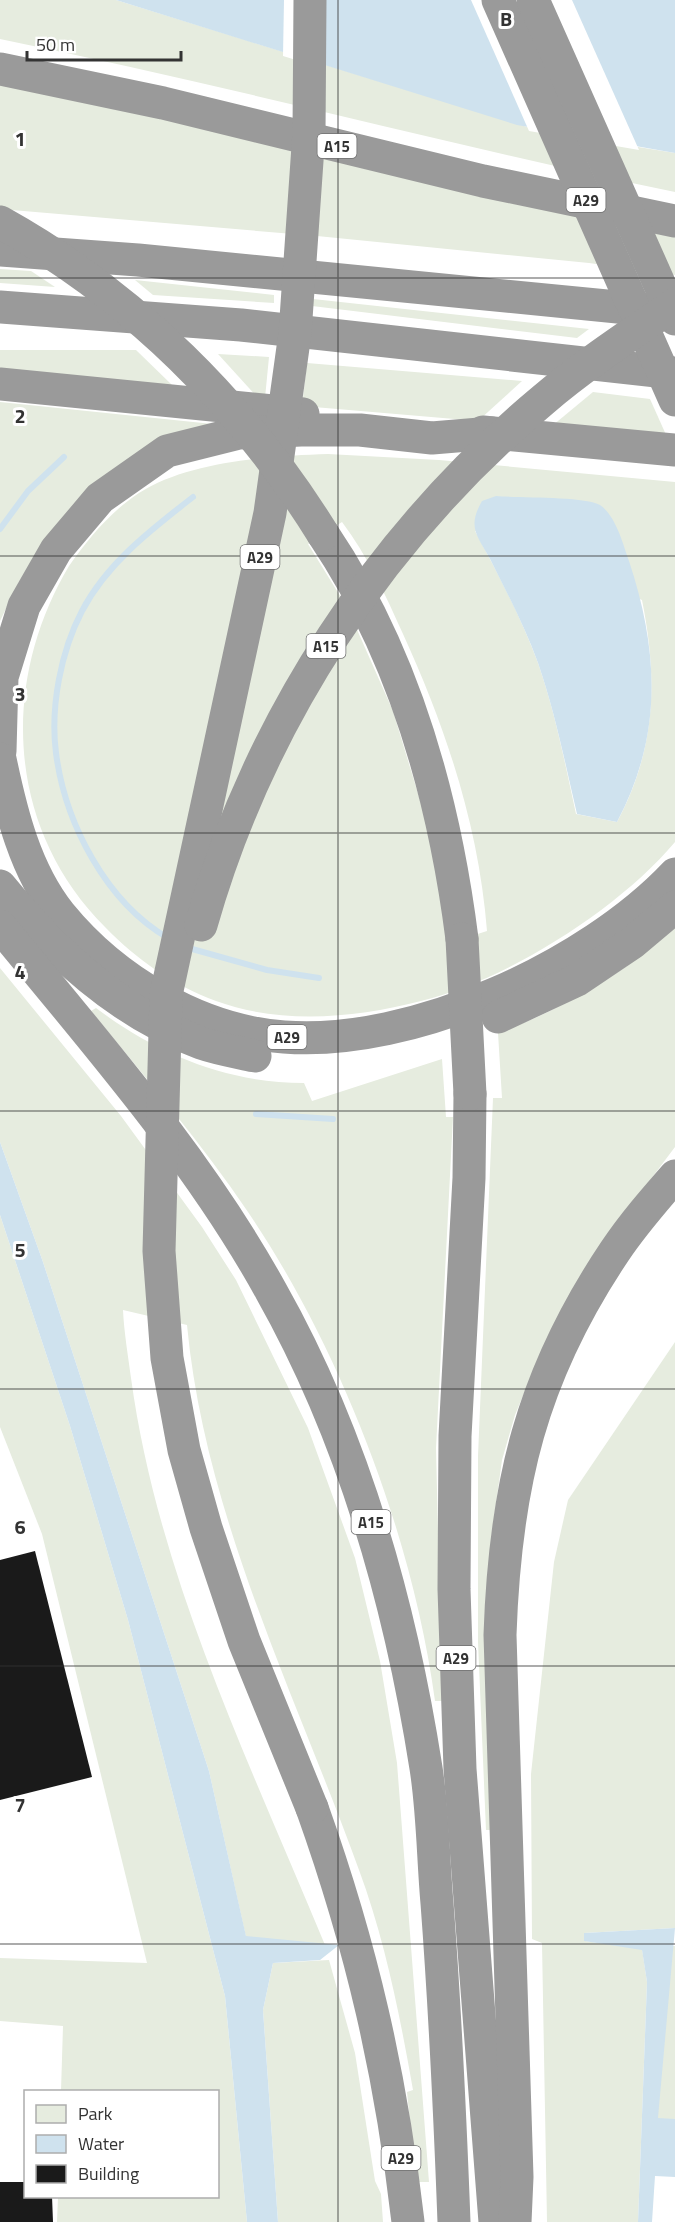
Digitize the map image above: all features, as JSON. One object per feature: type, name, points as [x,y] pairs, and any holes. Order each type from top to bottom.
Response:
[{"type":"highway","name":"A29","points":[[310,0],[309,132],[295,333],[270,513],[166,995],[159,1251],[167,1359],[184,1450],[206,1528],[244,1641],[333,1867],[362,1962],[391,2094],[408,2222]]},
{"type":"highway","name":"A29","points":[[498,0],[675,400]]},
{"type":"highway","name":"A29","points":[[533,0],[675,319]]},
{"type":"highway","name":"A15","points":[[0,69],[163,103],[483,180],[675,221]]},
{"type":"highway","name":"A29","points":[[0,222],[89,279],[187,363],[256,437],[323,534],[371,618],[419,736],[447,836],[462,939],[470,1094],[469,1178],[455,1436],[454,1610],[461,1779],[490,2183],[495,2222]]},
{"type":"highway","points":[[0,250],[162,262],[675,313]]},
{"type":"highway","name":"A15","points":[[163,1107],[177,1020],[212,885],[239,814],[269,747],[340,624],[389,556],[483,453],[577,372],[675,304]]},
{"type":"highway","points":[[0,307],[241,325],[675,373]]},
{"type":"highway","points":[[0,384],[675,450]]},
{"type":"highway","points":[[0,751],[2,677],[24,606],[56,550],[100,498],[167,451],[239,434],[301,430],[360,430],[432,438],[492,433]]},
{"type":"highway","name":"A29","points":[[0,759],[12,813],[29,861],[59,912],[96,952],[141,987],[222,1024],[263,1034],[308,1038],[356,1034],[414,1021],[477,1001],[526,979],[598,938],[647,902],[675,874]]},
{"type":"highway","points":[[0,886],[27,919],[65,957],[134,1010],[201,1042],[257,1057],[309,1061],[356,1056],[464,1030],[517,1009],[577,980],[632,943],[675,907]]},
{"type":"highway","name":"A15","points":[[0,926],[192,1168],[240,1239],[300,1346],[338,1431],[367,1509],[395,1607],[427,1773],[446,2033],[454,2222]]},
{"type":"highway","points":[[515,2222],[517,2153],[500,1635],[505,1543],[511,1500],[526,1437],[541,1390],[588,1295],[633,1226],[675,1176]]},
{"type":"highway","points":[[633,1226],[675,1196]]},
{"type":"green space","points":[[0,0],[116,0],[540,131],[675,153],[675,192],[0,39]]},
{"type":"green space","points":[[0,82],[675,231],[675,275],[589,263],[317,236],[0,209]]},
{"type":"green space","points":[[0,269],[31,271],[55,287],[0,283]]},
{"type":"green space","points":[[135,280],[274,295],[274,303],[153,295]]},
{"type":"green space","points":[[313,299],[589,329],[577,338],[312,306]]},
{"type":"green space","points":[[0,350],[136,350],[172,385],[0,376]]},
{"type":"green space","points":[[218,354],[269,357],[265,398],[259,399]]},
{"type":"green space","points":[[307,363],[522,381],[478,421],[302,406]]},
{"type":"green space","points":[[593,392],[650,399],[667,437],[552,426]]},
{"type":"green space","points":[[0,402],[232,426],[40,549],[19,582],[0,621]]},
{"type":"green space","points":[[328,454],[439,460],[675,482],[675,842],[624,892],[559,939],[524,959],[489,977],[454,991],[396,1007],[345,1015],[292,1016],[241,1009],[185,988],[143,961],[105,927],[72,888],[48,845],[32,800],[24,753],[24,705],[32,657],[47,611],[69,566],[101,526],[139,493],[181,474],[230,462]],"holes":[[[342,522],[368,562],[390,605],[433,705],[468,816],[477,854],[487,931],[462,939],[393,711],[347,607],[308,544]],[[475,531],[642,600],[650,658],[650,714],[640,768],[617,822],[576,814],[555,719],[538,663],[517,612]]]},
{"type":"green space","points":[[675,928],[675,1147],[608,1236],[534,1369],[515,1415],[502,1460],[491,1540],[494,1830],[486,1830],[478,1642],[478,1456],[493,1098],[502,1098],[498,1033],[546,1013],[592,989],[635,960]]},
{"type":"green space","points":[[0,968],[121,1116],[202,1227],[236,1280],[308,1428],[355,1558],[380,1661],[397,1763],[429,2182],[416,2182],[407,2092],[413,2090],[397,2006],[377,1924],[359,1870],[281,1670],[232,1535],[212,1466],[197,1396],[187,1325],[123,1310],[131,1378],[144,1452],[162,1524],[184,1596],[237,1737],[325,1945],[246,1937],[209,1771],[43,1262],[0,1142]]},
{"type":"green space","points":[[96,1008],[143,1039],[194,1063],[248,1078],[304,1083],[312,1101],[442,1059],[446,1117],[453,1117],[436,1448],[442,1701],[435,1701],[410,1575],[391,1510],[368,1446],[313,1323],[282,1266],[248,1212],[152,1085],[91,1011]]},
{"type":"green space","points":[[0,1215],[70,1426],[128,1620],[225,1996],[247,2222],[57,2222],[58,2198],[219,2198],[219,2090],[61,2090],[63,2026],[0,2021],[0,1958],[147,1963],[42,1534],[0,1427]]},
{"type":"green space","points":[[675,1342],[675,1928],[584,1933],[585,1941],[642,1949],[647,1982],[638,2222],[547,2222],[542,1943],[532,1939],[531,1774],[554,1562],[568,1500]]},
{"type":"green space","points":[[672,1946],[675,1946],[675,2119],[657,2119]]},
{"type":"green space","points":[[329,1960],[355,2053],[375,2181],[381,2194],[383,2222],[278,2222],[263,2010],[273,1963]]},
{"type":"water","points":[[116,0],[675,0],[675,153],[517,125]]},
{"type":"water","points":[[496,496],[592,502],[606,510],[615,523],[621,539],[639,595],[646,628],[651,661],[652,693],[649,725],[642,757],[632,790],[617,822],[577,814],[555,719],[538,663],[516,610],[476,531],[475,518],[482,501]]},
{"type":"water","points":[[0,1142],[43,1262],[209,1771],[246,1936],[339,1945],[320,1960],[273,1963],[263,2010],[278,2222],[247,2222],[225,1996],[128,1620],[70,1426],[0,1215]]},
{"type":"water","points":[[675,1928],[658,2118],[675,2119],[675,2177],[655,2176],[652,2222],[638,2222],[647,1982],[642,1950],[584,1941],[584,1933]]},
{"type":"pier","points":[[284,0],[323,0],[322,68],[283,56]]},
{"type":"pier","points":[[471,0],[572,0],[639,150],[529,131]]},
{"type":"building","points":[[35,1551],[92,1777],[0,1800],[0,1560]]},
{"type":"building","points":[[0,2182],[24,2182],[24,2198],[52,2198],[53,2222],[0,2222]]},
{"type":"waterway","points":[[0,529],[28,491],[64,457]]},
{"type":"waterway","points":[[168,938],[146,923],[126,904],[92,858],[79,833],[61,780],[56,753],[56,698],[68,644],[92,594],[117,562],[193,497]]},
{"type":"waterway","points":[[185,947],[267,970],[319,978]]},
{"type":"waterway","points":[[256,1114],[333,1119]]}]
